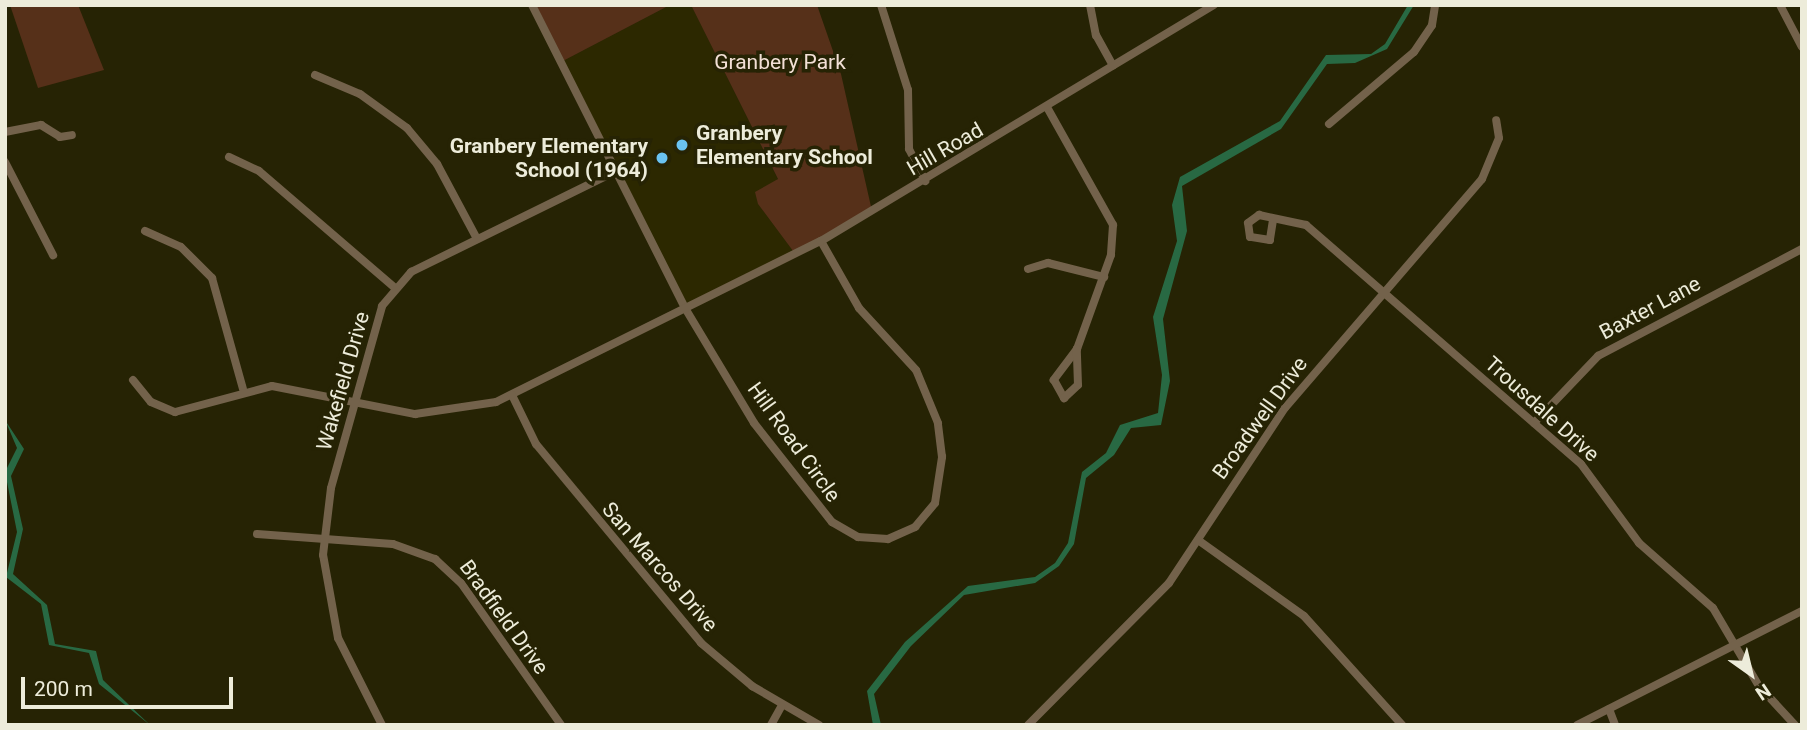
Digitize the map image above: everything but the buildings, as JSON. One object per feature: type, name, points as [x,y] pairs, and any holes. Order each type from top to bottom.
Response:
[{"type":"street","points":[[533,5],[685,308]]},
{"type":"street","points":[[881,5],[908,90],[909,149],[925,181]]},
{"type":"street","points":[[1090,5],[1096,35],[1113,66]]},
{"type":"street","name":"Hill Road","points":[[133,380],[151,402],[175,412],[243,389],[289,387],[356,403],[436,415],[512,395],[821,241],[1048,109],[1213,5]]},
{"type":"street","points":[[1329,124],[1415,52],[1432,25],[1435,5]]},
{"type":"street","points":[[1780,5],[1802,47]]},
{"type":"street","points":[[315,75],[360,94],[407,128],[437,163],[477,239]]},
{"type":"street","points":[[1048,109],[1110,215],[1113,241],[1104,277],[1077,349],[1055,380],[1064,398],[1078,385],[1077,349]]},
{"type":"street","name":"Broadwell Drive","points":[[1028,725],[1072,674],[1162,591],[1275,421],[1487,171],[1499,138],[1496,120]]},
{"type":"street","points":[[5,132],[41,125],[60,137],[72,135]]},
{"type":"street","points":[[229,158],[259,171],[394,286],[477,239],[616,171]]},
{"type":"street","points":[[5,162],[53,255]]},
{"type":"street","name":"Trousdale Drive","points":[[1273,220],[1306,225],[1597,481],[1643,547],[1710,604],[1759,686],[1795,725]]},
{"type":"street","points":[[145,231],[187,251],[216,285],[243,389]]},
{"type":"street","name":"Hill Road Circle","points":[[685,308],[754,423],[828,518],[858,537],[901,535],[924,519],[938,495],[942,449],[935,413],[916,370],[859,308],[821,241]]},
{"type":"street","name":"Baxter Lane","points":[[1534,423],[1598,356],[1802,249]]},
{"type":"street","points":[[1028,268],[1046,263],[1104,277]]},
{"type":"street","name":"Wakefield Drive","points":[[382,725],[334,628],[323,540],[380,312],[394,286]]},
{"type":"street","name":"San Marcos Drive","points":[[512,395],[531,439],[658,594],[717,658],[781,707],[819,725]]},
{"type":"street","name":"Bradfield Drive","points":[[257,534],[403,545],[441,563],[561,725]]},
{"type":"street","points":[[1198,540],[1304,616],[1402,725]]},
{"type":"street","points":[[1577,725],[1802,611]]},
{"type":"street","points":[[771,725],[781,707]]},
{"type":"street","points":[[1609,709],[1615,725]]},
{"type":"shaded area","name":"Granbery Elementary School","points":[[670,5],[691,5],[778,180],[758,204],[796,255],[685,308],[561,62]]},
{"type":"shaded area","points":[[1408,5],[1414,5],[1387,49],[1355,63],[1327,64],[1281,129],[1182,186],[1187,231],[1163,319],[1170,381],[1161,425],[1131,428],[1114,455],[1086,478],[1074,544],[1059,566],[1035,583],[964,595],[911,646],[874,694],[881,725],[873,725],[867,691],[905,642],[968,586],[1035,577],[1055,563],[1068,543],[1082,472],[1106,453],[1120,425],[1158,413],[1162,375],[1153,317],[1177,241],[1172,205],[1180,177],[1280,121],[1326,55],[1371,54],[1385,44]]},
{"type":"shaded area","points":[[5,420],[24,449],[11,476],[23,529],[13,574],[47,605],[55,644],[96,651],[103,680],[150,725],[99,684],[89,653],[49,645],[41,604],[6,577],[17,532],[5,472],[17,448]]},
{"type":"green space","points":[[10,5],[78,5],[104,70],[38,88]]},
{"type":"green space","name":"Granbery Park","points":[[532,5],[670,5],[561,62]]},
{"type":"green space","name":"Granbery Park","points":[[691,5],[817,5],[841,74],[872,211],[796,255],[758,204],[755,192],[778,179]]},
{"type":"place","name":"Granbery Elementary School","points":[[682,145]]},
{"type":"place","name":"Granbery Elementary School (1964)","points":[[662,158]]}]
